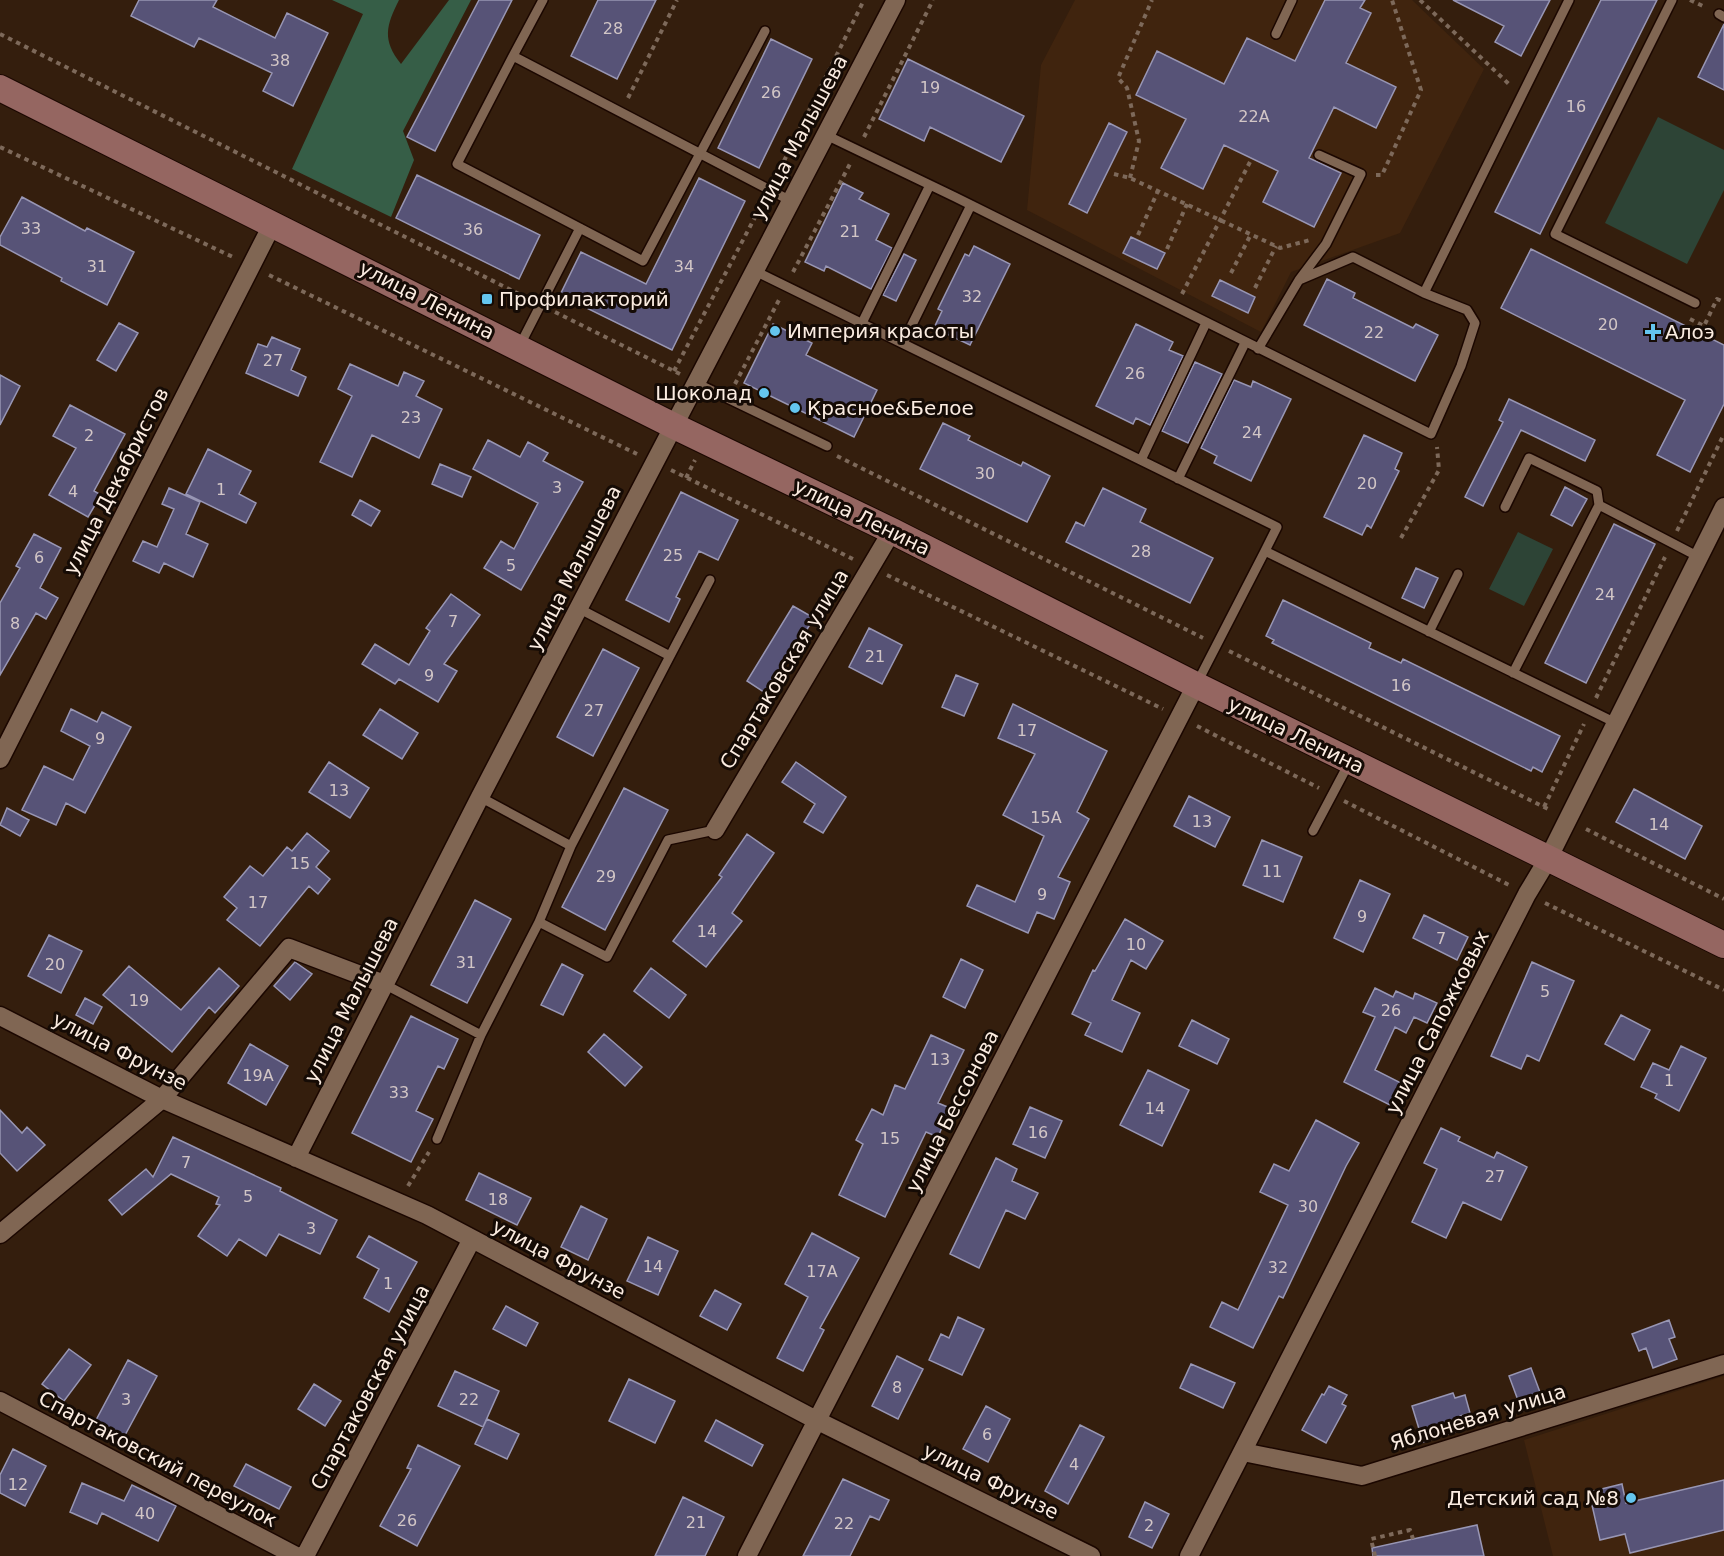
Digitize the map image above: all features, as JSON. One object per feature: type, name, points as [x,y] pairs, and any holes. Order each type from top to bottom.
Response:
[{"type":"main road","name":"улица Ленина","points":[[0,88],[674,426],[892,531],[1196,685],[1724,945]]},
{"type":"street","name":"улица Малышева","points":[[296,1158],[480,797],[896,0]]},
{"type":"street","name":"улица Декабристов","points":[[0,759],[273,223]]},
{"type":"street","name":"улица Сапожковых","points":[[1189,1556],[1527,894],[1548,859],[1724,507]]},
{"type":"street","name":"Спартаковская улица","points":[[715,830],[892,531]]},
{"type":"street","name":"улица Бессонова","points":[[747,1556],[1196,685]]},
{"type":"street","points":[[0,1234],[162,1099],[289,948],[384,984]]},
{"type":"street","name":"улица Фрунзе","points":[[0,1016],[162,1099],[399,1202],[818,1420],[1092,1556]]},
{"type":"street","name":"Спартаковская улица","points":[[305,1556],[472,1239]]},
{"type":"street","name":"Яблоневая улица","points":[[1243,1452],[1362,1476],[1724,1364]]},
{"type":"street","name":"Спартаковский переулок","points":[[0,1401],[296,1556]]},
{"type":"lane","points":[[543,0],[457,164],[644,261],[765,31]]},
{"type":"lane","points":[[1276,34],[1292,0]]},
{"type":"lane","points":[[1424,293],[1569,0]]},
{"type":"lane","points":[[1672,0],[1555,234],[1695,303]]},
{"type":"lane","points":[[513,56],[791,201]]},
{"type":"lane","points":[[826,135],[1431,434],[1461,366],[1475,323],[1467,310],[1424,293],[1353,257],[1299,280]]},
{"type":"lane","points":[[1258,349],[1299,280],[1326,244],[1361,174],[1319,155]]},
{"type":"lane","points":[[862,322],[930,185]]},
{"type":"lane","points":[[903,343],[971,205]]},
{"type":"lane","points":[[519,347],[580,228]]},
{"type":"lane","points":[[754,271],[1277,527],[1196,685]]},
{"type":"lane","points":[[1142,460],[1206,323]]},
{"type":"lane","points":[[1178,479],[1245,343]]},
{"type":"lane","points":[[696,383],[827,446]]},
{"type":"lane","points":[[1505,507],[1529,458],[1597,491],[1599,505],[1514,673]]},
{"type":"lane","points":[[1599,505],[1699,557]]},
{"type":"lane","points":[[1265,551],[1616,723]]},
{"type":"lane","points":[[1429,632],[1458,574]]},
{"type":"lane","points":[[437,1139],[481,1035],[539,922],[571,846],[710,580]]},
{"type":"lane","points":[[578,608],[670,656]]},
{"type":"lane","points":[[1313,831],[1350,761]]},
{"type":"lane","points":[[480,797],[571,846]]},
{"type":"lane","points":[[539,922],[607,957],[668,840],[715,830]]},
{"type":"lane","points":[[384,984],[481,1035]]},
{"type":"path","points":[[621,112],[677,0]]},
{"type":"path","points":[[728,398],[933,0]]},
{"type":"path","points":[[1131,178],[1139,141],[1127,88],[1118,78],[1152,0]]},
{"type":"path","points":[[1361,174],[1382,175],[1421,90],[1392,0]]},
{"type":"path","points":[[1420,0],[1521,96]]},
{"type":"path","points":[[0,34],[696,383]]},
{"type":"path","points":[[0,147],[251,266],[1179,717],[1527,894],[1724,990]]},
{"type":"path","points":[[1175,308],[1252,158]]},
{"type":"path","points":[[1114,174],[1131,178],[1158,190],[1280,248],[1315,238],[1326,244]]},
{"type":"path","points":[[1138,235],[1158,190]]},
{"type":"path","points":[[1167,249],[1187,204]]},
{"type":"path","points":[[1231,273],[1251,234]]},
{"type":"path","points":[[1255,288],[1276,246]]},
{"type":"path","points":[[1684,316],[1704,326],[1717,299],[1724,302]]},
{"type":"path","points":[[1401,538],[1439,470],[1439,453],[1431,434]]},
{"type":"path","points":[[1544,807],[1724,434]]},
{"type":"path","points":[[686,478],[705,440]]},
{"type":"path","points":[[827,446],[828,452],[1544,807],[1724,899]]},
{"type":"path","points":[[399,1202],[437,1139]]},
{"type":"path","points":[[1375,1556],[1371,1539],[1410,1530],[1413,1539]]},
{"type":"shaded area","points":[[1075,0],[1412,0],[1484,69],[1400,233],[1291,272],[1261,332],[1027,210],[1041,65]]},
{"type":"shaded area","name":"Детский сад №8","points":[[1724,1376],[1724,1556],[1553,1556],[1524,1440]]},
{"type":"green space","points":[[332,0],[399,0],[391,18],[388,33],[391,48],[401,64],[449,0],[471,0],[403,131],[414,160],[391,217],[292,169],[363,14]]},
{"type":"green space","points":[[1658,117],[1724,150],[1724,190],[1687,264],[1605,223]]},
{"type":"green space","points":[[1518,532],[1553,549],[1524,606],[1489,589]]},
{"type":"building","points":[[139,0],[217,0],[213,7],[275,38],[287,13],[328,33],[293,106],[263,91],[272,73],[199,38],[194,47],[131,16]]},
{"type":"building","points":[[479,0],[512,0],[435,151],[407,137]]},
{"type":"building","points":[[598,0],[656,0],[617,79],[571,56]]},
{"type":"building","points":[[1325,0],[1365,0],[1360,8],[1371,13],[1346,63],[1396,87],[1376,128],[1334,107],[1309,158],[1341,173],[1314,227],[1263,202],[1278,171],[1224,145],[1203,189],[1161,168],[1186,119],[1136,95],[1157,51],[1224,84],[1247,38],[1295,61]]},
{"type":"building","points":[[1453,0],[1550,0],[1521,56],[1495,42],[1504,26]]},
{"type":"building","points":[[1601,0],[1657,0],[1540,234],[1495,212]]},
{"type":"building","points":[[1724,24],[1724,90],[1698,77]]},
{"type":"building","points":[[771,39],[812,59],[759,168],[718,148]]},
{"type":"building","points":[[908,59],[1024,116],[1001,162],[930,127],[924,141],[879,119]]},
{"type":"building","points":[[1109,123],[1127,132],[1087,213],[1069,204]]},
{"type":"building","points":[[417,175],[540,235],[519,279],[396,218]]},
{"type":"building","points":[[699,178],[745,201],[672,350],[560,295],[581,252],[646,284]]},
{"type":"building","points":[[843,183],[863,193],[859,199],[889,214],[876,240],[892,248],[871,289],[826,266],[824,271],[805,262]]},
{"type":"building","points":[[22,197],[85,231],[87,228],[134,252],[107,305],[0,245],[0,237]]},
{"type":"building","points":[[1131,237],[1165,253],[1157,269],[1123,253]]},
{"type":"building","points":[[974,246],[1010,264],[970,345],[934,328],[942,311],[938,309],[965,254],[969,256]]},
{"type":"building","points":[[1531,249],[1724,345],[1724,404],[1690,472],[1657,455],[1685,400],[1501,308]]},
{"type":"building","points":[[904,254],[916,260],[896,301],[883,295]]},
{"type":"building","points":[[1327,279],[1355,293],[1353,298],[1413,328],[1416,324],[1438,335],[1415,381],[1304,325]]},
{"type":"building","points":[[1220,280],[1255,297],[1248,313],[1212,296]]},
{"type":"building","points":[[119,323],[138,333],[116,371],[97,360]]},
{"type":"building","points":[[773,324],[812,343],[806,355],[877,390],[854,437],[744,383]]},
{"type":"building","points":[[1136,324],[1173,342],[1169,350],[1183,356],[1150,425],[1136,418],[1133,424],[1096,406]]},
{"type":"building","points":[[272,337],[300,349],[291,370],[306,377],[298,396],[246,373],[258,344],[267,347]]},
{"type":"building","points":[[1195,362],[1222,374],[1188,443],[1162,431]]},
{"type":"building","points":[[350,364],[398,386],[404,372],[424,381],[416,396],[442,409],[419,458],[372,435],[352,477],[320,462],[352,396],[338,389]]},
{"type":"building","points":[[0,375],[20,386],[0,425]]},
{"type":"building","points":[[1234,380],[1251,387],[1253,381],[1291,399],[1251,481],[1214,463],[1217,456],[1201,448]]},
{"type":"building","points":[[1509,399],[1595,440],[1585,461],[1521,430],[1483,506],[1465,497],[1503,422],[1499,420]]},
{"type":"building","points":[[70,405],[125,434],[94,491],[101,495],[88,517],[49,495],[76,448],[53,436]]},
{"type":"building","points":[[943,423],[970,436],[968,440],[1021,466],[1023,462],[1050,476],[1027,522],[920,469]]},
{"type":"building","points":[[1364,435],[1402,453],[1395,469],[1399,471],[1371,528],[1367,525],[1362,535],[1324,517]]},
{"type":"building","points":[[488,440],[520,457],[528,442],[548,453],[543,461],[583,482],[521,590],[484,568],[501,541],[514,549],[538,503],[473,469]]},
{"type":"building","points":[[208,449],[251,471],[239,494],[256,503],[246,523],[186,494]]},
{"type":"building","points":[[440,464],[471,477],[462,497],[432,484]]},
{"type":"building","points":[[1565,487],[1587,499],[1572,526],[1551,515]]},
{"type":"building","points":[[169,488],[200,502],[186,534],[208,544],[193,577],[164,563],[159,573],[133,561],[143,541],[157,547],[174,509],[162,504]]},
{"type":"building","points":[[1103,488],[1146,509],[1140,522],[1213,558],[1190,603],[1066,542],[1076,522],[1084,526]]},
{"type":"building","points":[[681,492],[738,520],[718,560],[699,551],[676,597],[680,599],[669,622],[626,600]]},
{"type":"building","points":[[360,500],[380,511],[371,526],[352,515]]},
{"type":"building","points":[[1614,524],[1655,544],[1586,683],[1545,663]]},
{"type":"building","points":[[34,534],[61,548],[40,588],[58,598],[46,619],[36,613],[0,675],[0,603],[20,568],[16,566]]},
{"type":"building","points":[[1416,568],[1438,578],[1424,608],[1402,598]]},
{"type":"building","points":[[451,594],[480,615],[444,664],[457,671],[438,702],[399,679],[395,684],[362,664],[375,644],[409,665],[430,631],[426,628]]},
{"type":"building","points":[[1283,600],[1371,643],[1369,648],[1401,663],[1403,659],[1560,736],[1542,772],[1533,767],[1531,771],[1272,643],[1274,640],[1266,636]]},
{"type":"building","points":[[793,606],[814,618],[767,694],[747,681]]},
{"type":"building","points":[[869,628],[902,645],[882,684],[849,667]]},
{"type":"building","points":[[603,649],[639,668],[593,756],[557,737]]},
{"type":"building","points":[[956,675],[978,684],[964,716],[942,707]]},
{"type":"building","points":[[1013,704],[1107,751],[1077,812],[1089,819],[1058,877],[1070,882],[1054,919],[1037,912],[1028,933],[967,906],[977,885],[1015,902],[1044,836],[1003,815],[1035,754],[998,738]]},
{"type":"building","points":[[71,709],[97,722],[102,712],[131,727],[85,813],[66,803],[56,825],[22,810],[44,766],[73,780],[90,746],[61,731]]},
{"type":"building","points":[[380,709],[418,733],[402,759],[363,735]]},
{"type":"building","points":[[329,762],[369,788],[350,818],[309,792]]},
{"type":"building","points":[[796,762],[846,797],[823,833],[804,822],[815,804],[782,782]]},
{"type":"building","points":[[624,788],[668,810],[605,930],[562,907]]},
{"type":"building","points":[[1634,789],[1702,826],[1685,859],[1616,822]]},
{"type":"building","points":[[1189,796],[1230,817],[1215,847],[1174,826]]},
{"type":"building","points":[[7,808],[29,820],[20,836],[0,825]]},
{"type":"building","points":[[307,833],[329,851],[316,867],[330,879],[318,894],[309,886],[260,946],[227,920],[237,908],[224,897],[250,866],[263,876],[287,847],[292,851]]},
{"type":"building","points":[[747,834],[774,853],[732,913],[742,921],[706,967],[673,941],[722,877],[719,875]]},
{"type":"building","points":[[1262,840],[1302,857],[1283,902],[1243,885]]},
{"type":"building","points":[[1360,880],[1390,894],[1363,952],[1334,938]]},
{"type":"building","points":[[475,900],[511,919],[467,1003],[431,985]]},
{"type":"building","points":[[1424,915],[1468,937],[1457,960],[1413,938]]},
{"type":"building","points":[[1125,919],[1163,941],[1146,969],[1131,960],[1112,1000],[1140,1013],[1122,1052],[1085,1035],[1091,1023],[1072,1014],[1093,970],[1095,971]]},
{"type":"building","points":[[49,935],[82,951],[61,993],[28,976]]},
{"type":"building","points":[[961,959],[983,970],[965,1008],[943,997]]},
{"type":"building","points":[[295,962],[312,974],[290,1000],[274,986]]},
{"type":"building","points":[[1532,962],[1574,981],[1539,1061],[1527,1055],[1521,1069],[1491,1056]]},
{"type":"building","points":[[562,964],[583,975],[563,1015],[541,1005]]},
{"type":"building","points":[[129,966],[181,1010],[219,968],[239,986],[215,1013],[209,1007],[172,1052],[103,995]]},
{"type":"building","points":[[651,968],[686,995],[669,1018],[634,991]]},
{"type":"building","points":[[1375,988],[1393,997],[1396,991],[1413,999],[1415,993],[1437,1003],[1427,1023],[1414,1017],[1406,1033],[1395,1027],[1375,1070],[1401,1083],[1390,1105],[1344,1082],[1375,1017],[1363,1012]]},
{"type":"building","points":[[85,998],[102,1007],[93,1024],[76,1015]]},
{"type":"building","points":[[1621,1015],[1650,1030],[1634,1060],[1605,1044]]},
{"type":"building","points":[[411,1016],[458,1039],[444,1069],[438,1066],[416,1111],[433,1119],[411,1162],[352,1133]]},
{"type":"building","points":[[1192,1020],[1229,1039],[1217,1064],[1179,1046]]},
{"type":"building","points":[[604,1034],[642,1067],[625,1086],[588,1052]]},
{"type":"building","points":[[931,1035],[964,1050],[938,1103],[950,1108],[938,1137],[926,1132],[885,1217],[839,1195],[863,1144],[856,1140],[872,1109],[883,1115],[895,1085],[905,1089]]},
{"type":"building","points":[[250,1044],[288,1066],[266,1105],[228,1083]]},
{"type":"building","points":[[1681,1046],[1706,1058],[1679,1111],[1655,1098],[1657,1094],[1641,1087],[1653,1063],[1669,1070]]},
{"type":"building","points":[[1148,1070],[1189,1090],[1162,1146],[1120,1125]]},
{"type":"building","points":[[1030,1107],[1062,1121],[1045,1158],[1013,1144]]},
{"type":"building","points":[[0,1110],[22,1133],[27,1127],[45,1145],[17,1171],[0,1153]]},
{"type":"building","points":[[1316,1120],[1359,1143],[1283,1298],[1279,1296],[1253,1348],[1210,1327],[1222,1302],[1238,1310],[1288,1205],[1260,1192],[1274,1164],[1289,1171]]},
{"type":"building","points":[[1441,1128],[1460,1137],[1458,1141],[1494,1158],[1497,1152],[1527,1167],[1501,1220],[1463,1202],[1446,1238],[1412,1222],[1437,1169],[1424,1163]]},
{"type":"building","points":[[173,1137],[281,1188],[280,1191],[337,1220],[320,1254],[279,1234],[266,1256],[239,1239],[227,1256],[198,1236],[220,1205],[216,1204],[219,1197],[171,1174],[122,1215],[109,1200],[146,1169],[153,1177]]},
{"type":"building","points":[[996,1158],[1017,1169],[1012,1181],[1038,1193],[1025,1219],[1006,1210],[979,1268],[950,1254]]},
{"type":"building","points":[[479,1173],[531,1198],[517,1225],[466,1200]]},
{"type":"building","points":[[581,1206],[607,1219],[588,1260],[561,1247]]},
{"type":"building","points":[[812,1233],[859,1258],[820,1328],[824,1330],[803,1371],[777,1358],[808,1297],[785,1284]]},
{"type":"building","points":[[369,1236],[417,1262],[389,1312],[364,1298],[379,1269],[357,1257]]},
{"type":"building","points":[[648,1237],[678,1251],[658,1295],[627,1281]]},
{"type":"building","points":[[715,1290],[741,1304],[727,1330],[700,1316]]},
{"type":"building","points":[[506,1306],[538,1323],[526,1346],[493,1329]]},
{"type":"building","points":[[958,1317],[984,1329],[962,1375],[929,1360],[941,1334],[949,1338]]},
{"type":"building","points":[[1669,1320],[1675,1337],[1669,1339],[1677,1359],[1653,1368],[1646,1348],[1639,1351],[1632,1334]]},
{"type":"building","points":[[69,1349],[91,1365],[64,1401],[42,1384]]},
{"type":"building","points":[[897,1356],[923,1369],[898,1419],[872,1406]]},
{"type":"building","points":[[128,1360],[157,1376],[124,1437],[95,1422]]},
{"type":"building","points":[[1191,1364],[1235,1383],[1223,1408],[1180,1388]]},
{"type":"building","points":[[1531,1368],[1544,1403],[1522,1411],[1509,1376]]},
{"type":"building","points":[[455,1371],[499,1391],[483,1427],[438,1406]]},
{"type":"building","points":[[629,1379],[675,1401],[655,1443],[609,1421]]},
{"type":"building","points":[[314,1384],[341,1401],[325,1426],[298,1409]]},
{"type":"building","points":[[1329,1386],[1347,1395],[1342,1404],[1346,1406],[1326,1443],[1302,1430]]},
{"type":"building","points":[[1453,1393],[1455,1398],[1465,1395],[1470,1413],[1460,1416],[1462,1421],[1453,1424],[1455,1432],[1423,1442],[1412,1406]]},
{"type":"building","points":[[986,1406],[1010,1419],[988,1462],[963,1449]]},
{"type":"building","points":[[487,1419],[519,1434],[507,1459],[475,1444]]},
{"type":"building","points":[[716,1420],[763,1445],[752,1466],[705,1441]]},
{"type":"building","points":[[1080,1425],[1104,1437],[1068,1504],[1045,1491]]},
{"type":"building","points":[[418,1445],[460,1466],[417,1546],[380,1526],[411,1469],[407,1468]]},
{"type":"building","points":[[13,1449],[46,1466],[25,1506],[0,1493],[0,1475]]},
{"type":"building","points":[[246,1464],[291,1487],[279,1509],[234,1486]]},
{"type":"building","points":[[843,1479],[889,1500],[879,1520],[870,1516],[850,1556],[803,1556]]},
{"type":"building","points":[[1724,1480],[1724,1530],[1630,1553],[1625,1534],[1600,1540],[1589,1492],[1622,1484],[1626,1503]]},
{"type":"building","points":[[82,1483],[124,1501],[132,1485],[176,1506],[158,1541],[102,1513],[97,1524],[70,1512]]},
{"type":"building","points":[[683,1497],[724,1517],[705,1556],[655,1556]]},
{"type":"building","points":[[1145,1502],[1169,1514],[1152,1548],[1129,1537]]},
{"type":"building","points":[[1477,1525],[1484,1556],[1373,1556],[1372,1548]]},
{"type":"place","name":"Профилакторий","points":[[487,299]]},
{"type":"place","name":"Империя красоты","points":[[775,331]]},
{"type":"place","name":"Алоэ","points":[[1653,332]]},
{"type":"place","name":"Шоколад","points":[[764,393]]},
{"type":"place","name":"Красное&Белое","points":[[795,408]]},
{"type":"place","name":"Детский сад №8","points":[[1631,1498]]}]
